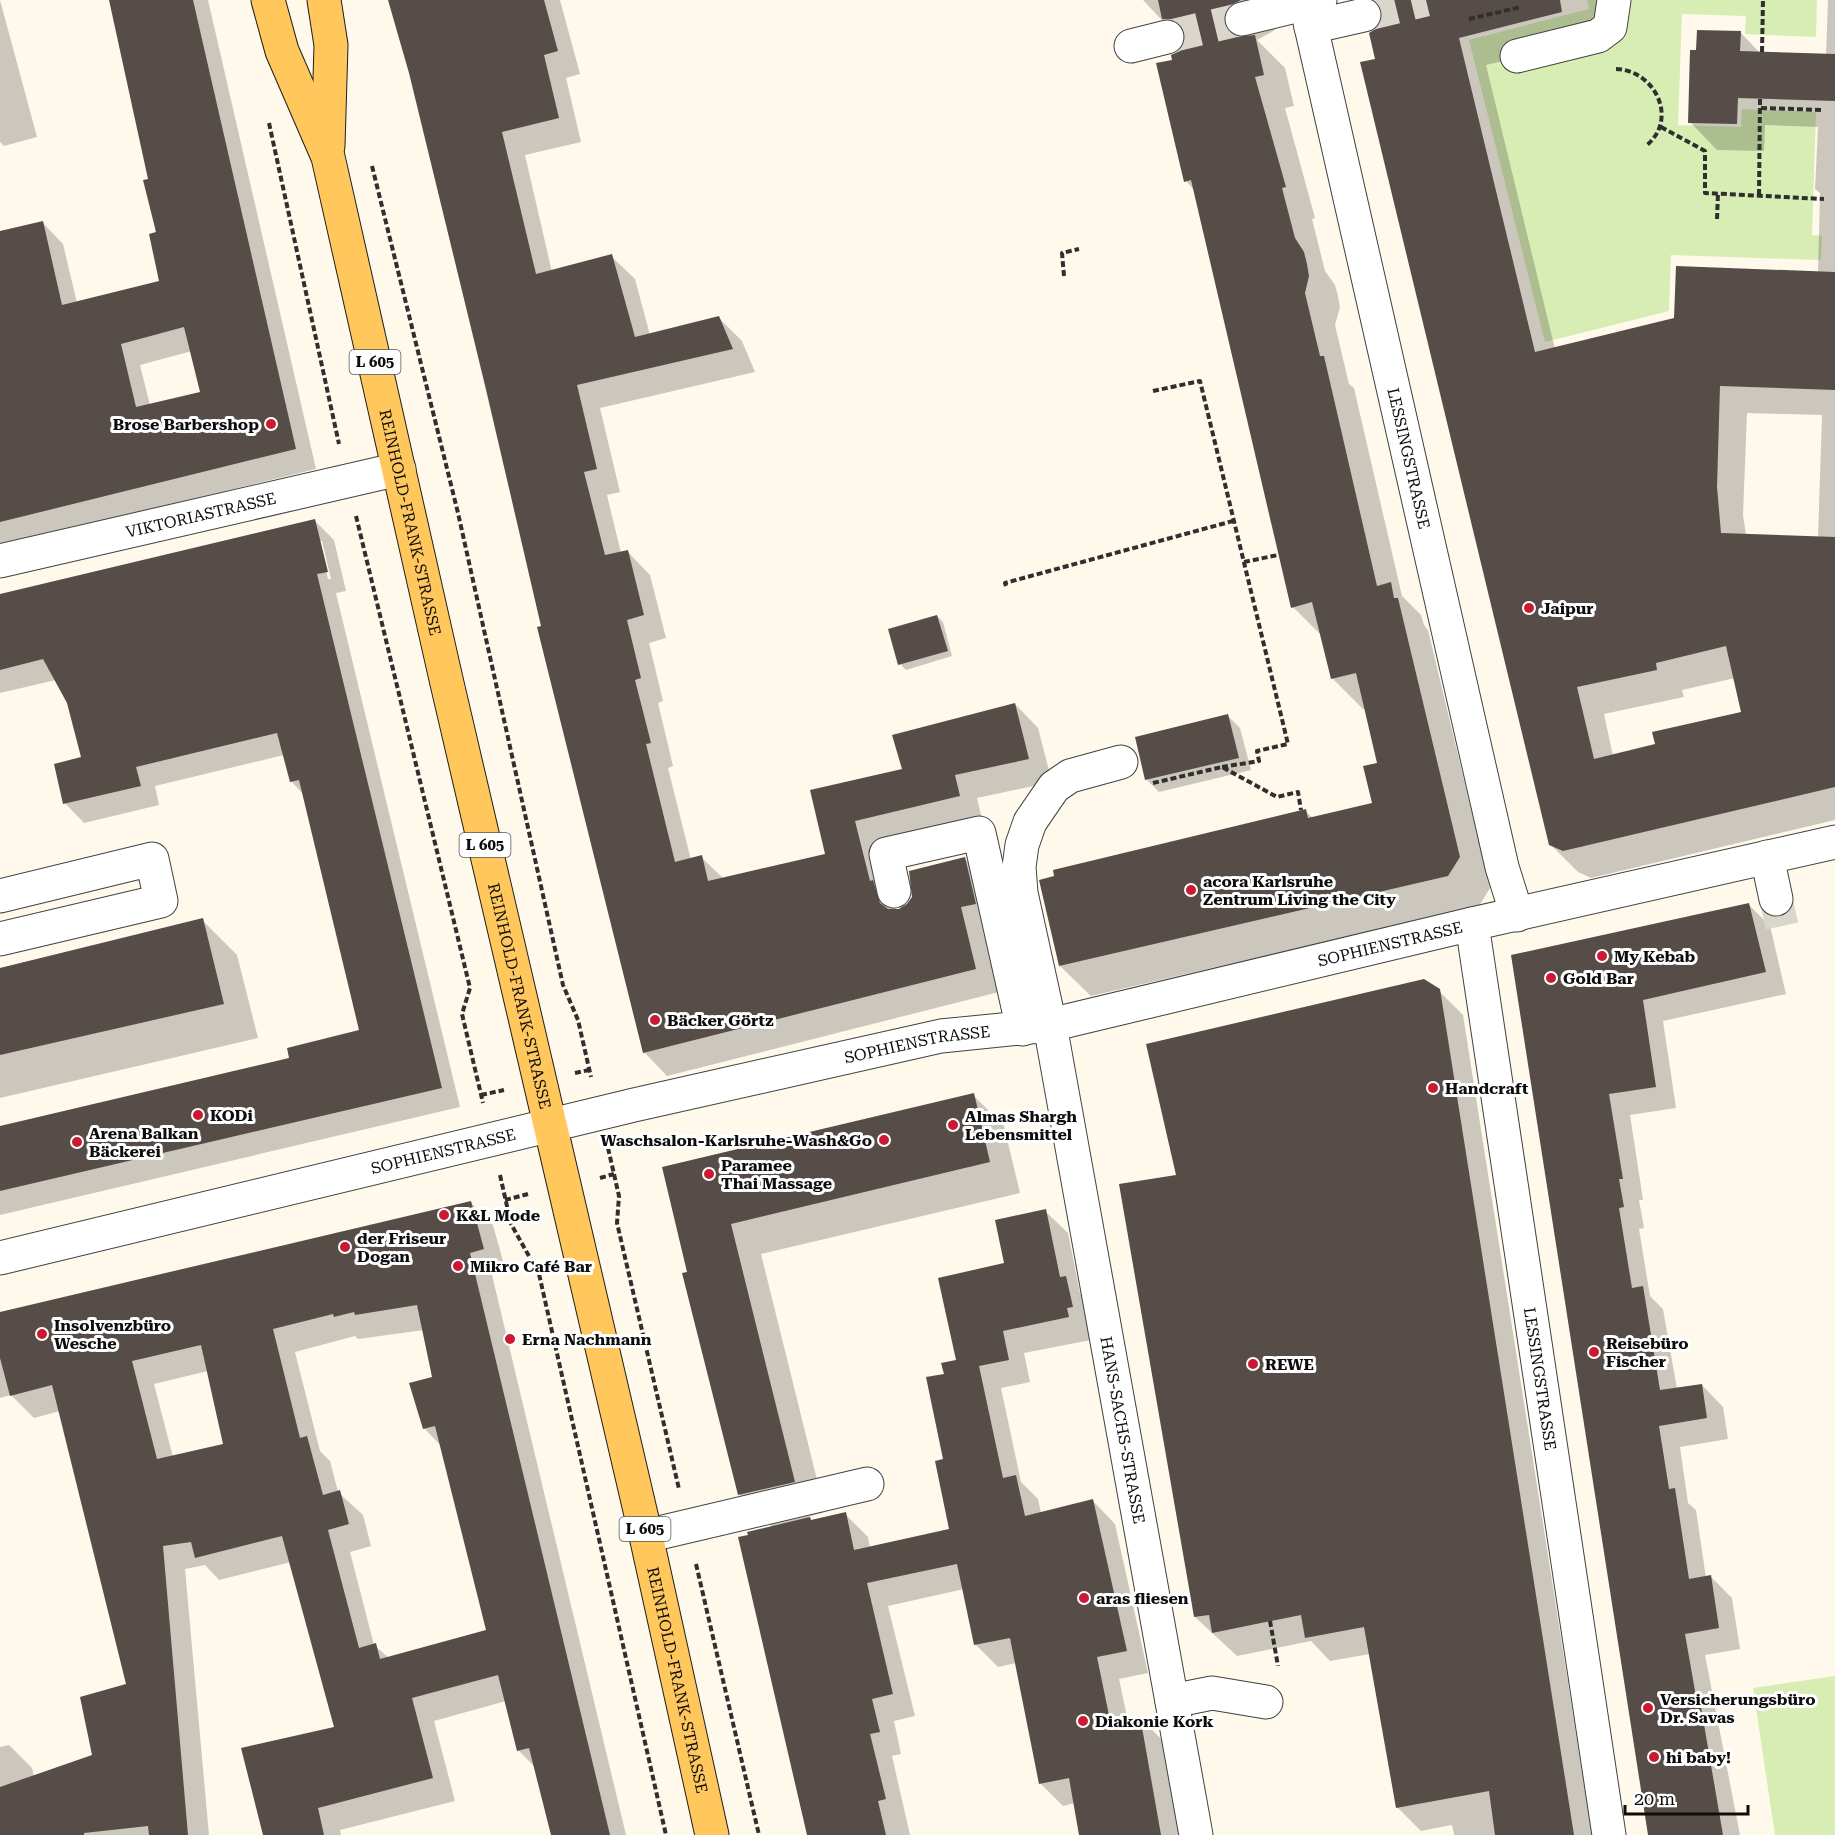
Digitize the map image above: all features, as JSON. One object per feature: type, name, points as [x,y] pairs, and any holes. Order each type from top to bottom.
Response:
[{"type":"main road","name":"REINHOLD-FRANK-STRASSE","points":[[268,0],[282,51],[328,157],[646,1536],[712,1835]]},
{"type":"main road","name":"REINHOLD-FRANK-STRASSE","points":[[324,0],[331,45],[328,157]]},
{"type":"street","points":[[1517,56],[1598,36],[1610,27],[1614,0]]},
{"type":"street","points":[[1242,19],[1310,8],[1364,15]]},
{"type":"street","name":"LESSINGSTRASSE","points":[[1310,8],[1502,867],[1516,915]]},
{"type":"street","points":[[1131,46],[1167,37]]},
{"type":"street","name":"VIKTORIASTRASSE","points":[[0,561],[399,469]]},
{"type":"street","points":[[1036,1027],[1019,867],[1022,845],[1029,822],[1054,787],[1070,776],[1121,762]]},
{"type":"street","points":[[894,891],[886,854],[980,833],[1036,1027]]},
{"type":"street","name":"SOPHIENSTRASSE","points":[[0,1258],[550,1125],[941,1036],[1036,1027],[1472,924],[1835,842]]},
{"type":"street","points":[[1767,857],[1776,899]]},
{"type":"street","points":[[0,896],[152,859],[161,901],[0,939]]},
{"type":"street","name":"LESSINGSTRASSE","points":[[1472,924],[1609,1835]]},
{"type":"street","name":"HANS-SACHS-STRASSE","points":[[1036,1027],[1172,1701],[1196,1835]]},
{"type":"street","points":[[646,1536],[867,1484]]},
{"type":"street","points":[[1172,1701],[1212,1693],[1273,1687]]},
{"type":"path","points":[[1762,52],[1763,0]]},
{"type":"path","points":[[1469,19],[1521,7]]},
{"type":"path","points":[[1585,39],[1591,62],[1597,68],[1625,70],[1643,77],[1657,93],[1661,110],[1661,127],[1647,145]]},
{"type":"path","points":[[1759,195],[1760,99]]},
{"type":"path","points":[[1761,108],[1823,110]]},
{"type":"path","points":[[269,121],[347,481],[470,988]]},
{"type":"path","points":[[1661,127],[1705,151],[1705,192],[1824,199]]},
{"type":"path","points":[[372,165],[460,525],[563,985]]},
{"type":"path","points":[[1717,219],[1718,193]]},
{"type":"path","points":[[1064,276],[1062,253],[1079,249]]},
{"type":"path","points":[[1147,784],[1259,761],[1257,751],[1288,744],[1200,381],[1153,391]]},
{"type":"path","points":[[1006,586],[1005,583],[1233,520]]},
{"type":"path","points":[[1244,562],[1278,555]]},
{"type":"path","points":[[1222,767],[1277,797],[1298,792],[1301,810]]},
{"type":"path","points":[[539,1274],[666,1835]]},
{"type":"path","points":[[1270,1621],[1273,1687]]},
{"type":"green space","points":[[1587,0],[1817,0],[1816,37],[1745,34],[1746,16],[1682,14],[1678,125],[1741,127],[1742,109],[1816,112],[1812,235],[1822,236],[1821,260],[1671,255],[1669,311],[1545,342],[1469,40],[1589,9]]},
{"type":"green space","points":[[1835,1676],[1835,1835],[1775,1835],[1753,1688]]},
{"type":"building","points":[[109,0],[193,0],[296,449],[0,522],[0,231],[43,221],[62,305],[159,281],[149,234],[156,232],[143,180],[148,179]],"holes":[[[184,327],[200,392],[136,407],[121,344]]]},
{"type":"building","points":[[388,0],[544,0],[558,51],[544,55],[559,118],[502,132],[536,274],[612,254],[635,337],[719,316],[733,349],[577,385],[597,469],[584,472],[605,555],[628,550],[644,615],[627,620],[641,678],[635,680],[651,743],[646,744],[675,862],[702,855],[708,881],[825,854],[810,790],[902,769],[892,735],[1015,703],[1029,759],[955,775],[960,796],[855,821],[870,881],[873,880],[880,903],[888,909],[899,909],[912,897],[909,871],[965,857],[976,904],[961,907],[976,969],[643,1053],[537,627],[541,626],[486,389],[409,73]]},
{"type":"building","points":[[1158,0],[1241,0],[1229,6],[1224,14],[1224,24],[1228,31],[1236,37],[1255,35],[1264,75],[1255,77],[1286,187],[1282,188],[1295,238],[1304,252],[1307,264],[1309,276],[1305,293],[1320,356],[1324,356],[1377,586],[1391,582],[1394,598],[1398,598],[1460,857],[1448,876],[1059,966],[1039,880],[1054,876],[1053,870],[1306,809],[1308,818],[1372,803],[1363,766],[1377,763],[1356,673],[1331,679],[1312,602],[1291,608],[1191,180],[1184,182],[1156,63],[1172,60],[1171,55],[1180,51],[1185,43],[1185,33],[1180,24],[1172,19],[1162,19]]},
{"type":"building","points":[[1374,0],[1560,0],[1562,12],[1459,38],[1535,352],[1674,318],[1676,266],[1835,272],[1835,390],[1720,386],[1717,487],[1721,533],[1835,537],[1835,787],[1563,851],[1549,845],[1360,62],[1375,59],[1369,33],[1377,28],[1382,20],[1382,11]],"holes":[[[1726,646],[1741,712],[1652,732],[1655,744],[1594,759],[1577,687],[1657,670],[1656,663]]]},
{"type":"building","points":[[1697,30],[1741,31],[1740,51],[1835,54],[1835,101],[1738,98],[1737,124],[1688,123],[1690,50],[1696,50]]},
{"type":"building","points":[[315,519],[328,572],[317,574],[442,1088],[0,1191],[0,1126],[289,1058],[287,1048],[359,1030],[299,780],[290,782],[277,733],[136,767],[141,786],[63,804],[54,764],[81,757],[67,703],[43,659],[0,670],[0,594]]},
{"type":"building","points":[[937,615],[948,651],[898,665],[888,629]]},
{"type":"building","points":[[1228,714],[1239,758],[1145,780],[1135,737]]},
{"type":"building","points":[[1749,903],[1766,972],[1643,1000],[1656,1087],[1609,1094],[1623,1179],[1619,1179],[1624,1207],[1619,1208],[1632,1288],[1643,1286],[1660,1390],[1702,1384],[1707,1418],[1659,1426],[1669,1489],[1675,1488],[1689,1579],[1711,1575],[1719,1628],[1685,1634],[1698,1708],[1701,1707],[1723,1835],[1648,1835],[1511,955]]},
{"type":"building","points":[[203,918],[224,1004],[0,1055],[0,968]]},
{"type":"building","points":[[1424,979],[1440,989],[1574,1835],[1495,1835],[1489,1791],[1396,1808],[1364,1627],[1305,1638],[1301,1615],[1212,1633],[1209,1615],[1194,1617],[1119,1184],[1176,1175],[1146,1044]]},
{"type":"building","points":[[974,1093],[990,1162],[731,1224],[795,1482],[738,1495],[682,1273],[687,1272],[662,1167]]},
{"type":"building","points":[[471,1201],[484,1249],[470,1253],[610,1835],[551,1835],[529,1748],[517,1751],[498,1675],[412,1698],[433,1778],[318,1808],[324,1835],[263,1835],[241,1748],[334,1727],[282,1536],[195,1558],[191,1542],[163,1546],[188,1835],[149,1835],[148,1826],[84,1833],[84,1835],[0,1835],[0,1787],[92,1755],[80,1697],[126,1684],[52,1385],[10,1396],[0,1358],[0,1312]],"holes":[[[417,1305],[432,1377],[409,1383],[423,1429],[435,1426],[486,1630],[380,1659],[376,1643],[359,1648],[328,1530],[349,1524],[340,1490],[323,1495],[307,1436],[300,1438],[273,1329],[333,1314],[334,1317],[354,1312],[355,1315]],[[201,1345],[223,1444],[157,1459],[132,1361]]]},
{"type":"building","points":[[1046,1209],[1060,1277],[1066,1276],[1073,1307],[1067,1308],[1069,1317],[1003,1331],[1009,1360],[979,1366],[1003,1478],[1016,1475],[1025,1516],[1093,1499],[1127,1651],[1097,1657],[1111,1725],[1140,1716],[1161,1835],[1079,1835],[1069,1778],[1039,1784],[1010,1638],[974,1645],[957,1564],[867,1583],[893,1694],[872,1699],[880,1732],[870,1734],[886,1799],[878,1801],[886,1835],[807,1835],[738,1537],[748,1535],[747,1532],[810,1517],[811,1520],[846,1512],[854,1550],[949,1529],[935,1461],[943,1459],[926,1377],[944,1374],[941,1363],[956,1360],[938,1278],[1004,1263],[995,1220]]},
{"type":"tunnel","points":[[1364,15],[1426,0]]},
{"type":"tunnel","points":[[1167,37],[1242,19]]},
{"type":"tunnel","points":[[1776,899],[1782,926]]},
{"type":"place","name":"Brose Barbershop","points":[[271,424]]},
{"type":"place","name":"Jaipur","points":[[1529,608]]},
{"type":"place","name":"acora Karlsruhe Zentrum Living the City","points":[[1191,890]]},
{"type":"place","name":"My Kebab","points":[[1602,956]]},
{"type":"place","name":"Gold Bar","points":[[1551,978]]},
{"type":"place","name":"Bäcker Görtz","points":[[655,1020]]},
{"type":"place","name":"Handcraft","points":[[1433,1088]]},
{"type":"place","name":"KODi","points":[[198,1115]]},
{"type":"place","name":"Almas Shargh Lebensmittel","points":[[953,1125]]},
{"type":"place","name":"Waschsalon-Karlsruhe-Wash&Go","points":[[884,1140]]},
{"type":"place","name":"Arena Balkan Bäckerei","points":[[77,1142]]},
{"type":"place","name":"Paramee Thai Massage","points":[[709,1174]]},
{"type":"place","name":"K&L Mode","points":[[444,1215]]},
{"type":"place","name":"der Friseur Dogan","points":[[345,1247]]},
{"type":"place","name":"Mikro Café Bar","points":[[458,1266]]},
{"type":"place","name":"Insolvenzbüro Wesche","points":[[42,1334]]},
{"type":"place","name":"Erna Nachmann","points":[[510,1339]]},
{"type":"place","name":"Reisebüro Fischer","points":[[1594,1352]]},
{"type":"place","name":"REWE","points":[[1253,1364]]},
{"type":"place","name":"aras fliesen","points":[[1084,1598]]},
{"type":"place","name":"Versicherungsbüro Dr. Savas","points":[[1648,1708]]},
{"type":"place","name":"Diakonie Kork","points":[[1083,1721]]},
{"type":"place","name":"hi baby!","points":[[1654,1757]]}]
